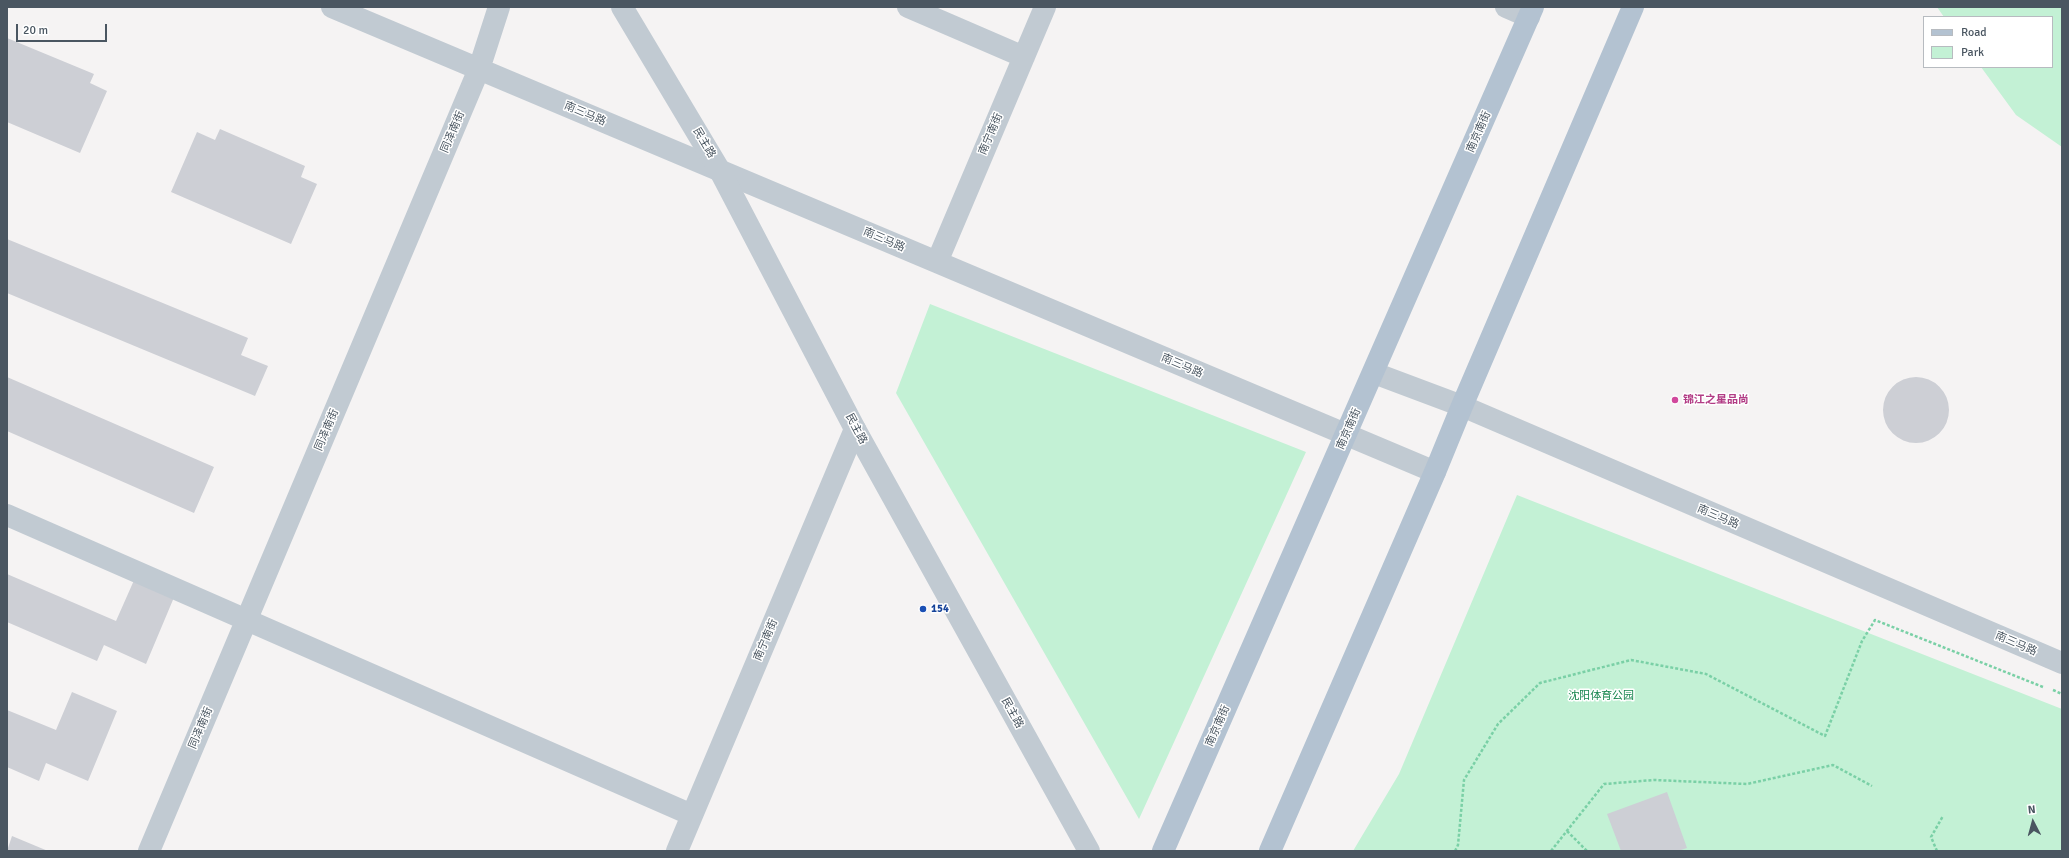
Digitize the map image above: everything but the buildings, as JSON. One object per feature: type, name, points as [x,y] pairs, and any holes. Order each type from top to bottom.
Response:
[{"type":"main road","points":[[1270,851],[1435,472],[1633,7]]},
{"type":"main road","name":"南京南街","points":[[1163,851],[1374,373],[1531,12]]},
{"type":"street","name":"南三马路","points":[[332,7],[1435,472]]},
{"type":"street","name":"同泽南街","points":[[149,851],[479,69],[499,7]]},
{"type":"street","name":"民主路","points":[[622,7],[720,171],[855,429],[1089,851]]},
{"type":"street","points":[[908,7],[1024,57]]},
{"type":"street","name":"南宁南街","points":[[937,262],[1045,7]]},
{"type":"street","points":[[1506,7],[1531,12]]},
{"type":"street","name":"南三马路","points":[[1374,373],[1462,406],[2062,663]]},
{"type":"street","name":"南宁南街","points":[[677,851],[855,429]]},
{"type":"street","points":[[7,514],[692,815]]},
{"type":"path","points":[[1455,851],[1458,845],[1464,780],[1498,724],[1540,683],[1631,660],[1706,674],[1825,736],[1862,641],[1875,620],[2062,694]]},
{"type":"path","points":[[1551,851],[1604,784],[1654,780],[1747,784],[1833,766],[1872,786]]},
{"type":"path","points":[[1937,851],[1931,837],[1942,816]]},
{"type":"path","points":[[1567,831],[1587,851]]},
{"type":"green space","points":[[1937,7],[2062,7],[2062,147],[2016,115],[1982,68],[2053,68],[2053,16],[1943,16]]},
{"type":"green space","points":[[930,304],[1306,452],[1139,819],[896,393]]},
{"type":"green space","name":"沈阳体育公园","points":[[1517,495],[2062,709],[2062,851],[1353,851],[1399,774]]},
{"type":"place","name":"锦江之星品尚","points":[[1675,400]]},
{"type":"place","name":"154","points":[[923,609]]}]
